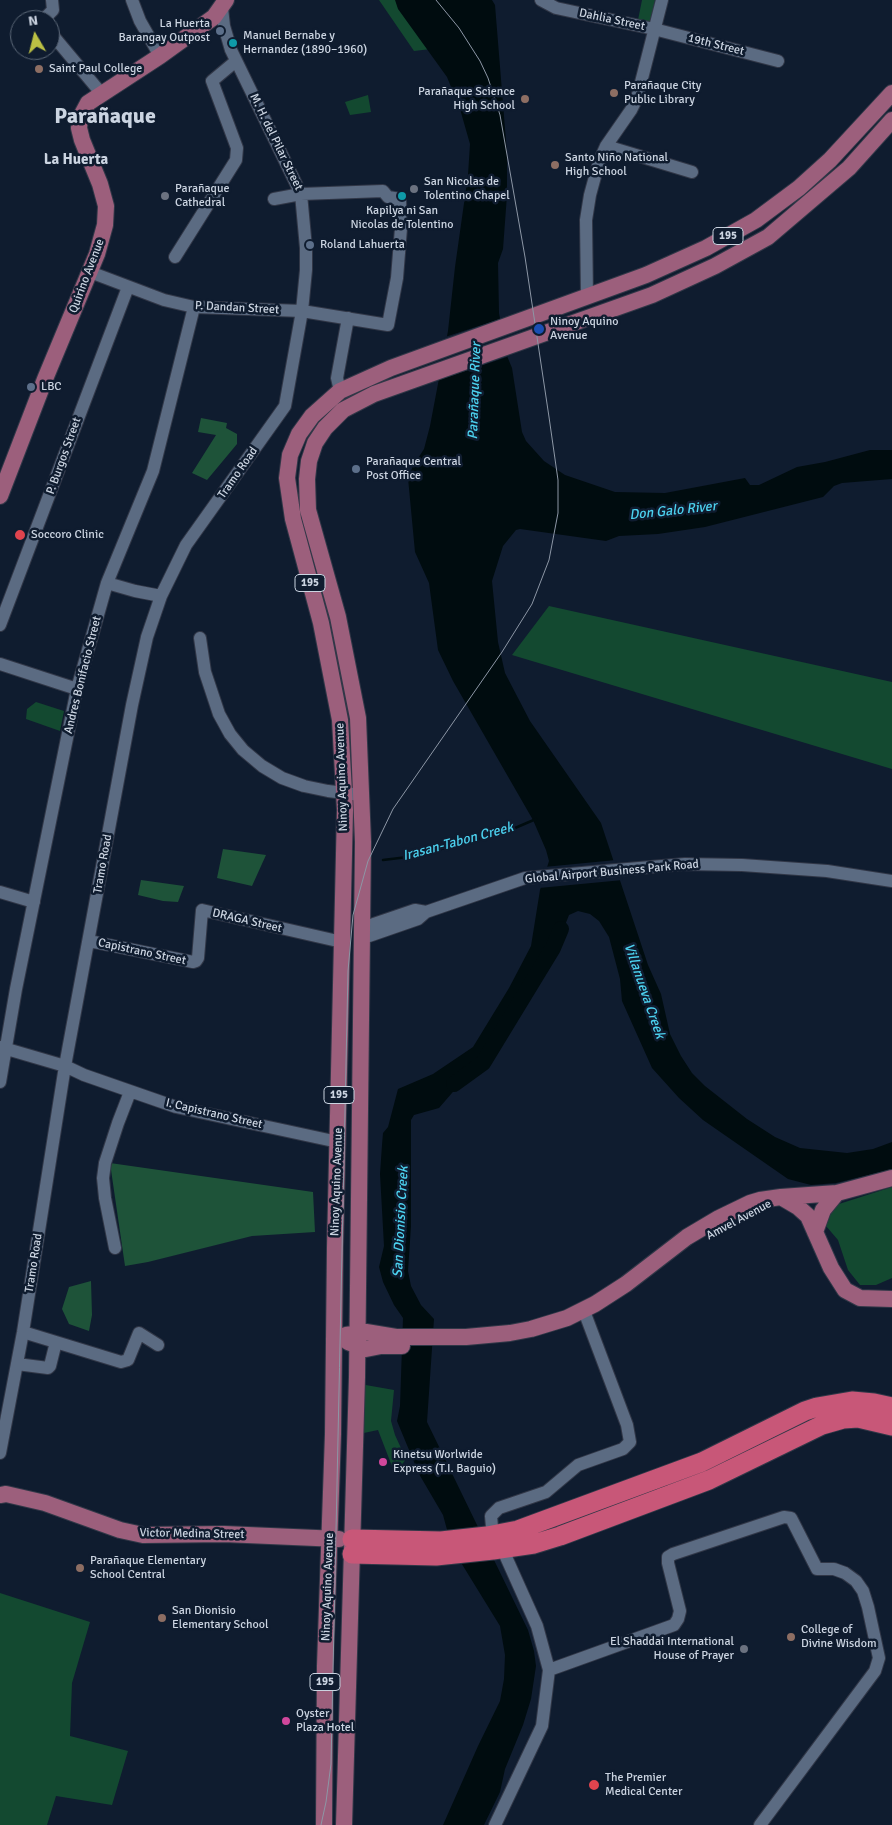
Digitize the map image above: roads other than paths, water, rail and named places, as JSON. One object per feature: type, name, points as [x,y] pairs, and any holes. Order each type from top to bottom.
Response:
[{"type":"highway","points":[[494,1542],[506,1533],[536,1525],[702,1462],[805,1411],[852,1402],[874,1402],[892,1407]]},
{"type":"highway","points":[[352,1546],[426,1557],[444,1548],[494,1542],[525,1546],[560,1536],[700,1484],[813,1428],[830,1422],[858,1418],[892,1426]]},
{"type":"main road","name":"Quirino Avenue","points":[[0,496],[90,272],[105,224],[106,206],[100,184],[82,140],[79,128],[80,118],[88,102],[160,56],[214,16],[224,4]]},
{"type":"main road","name":"Ninoy Aquino Avenue","points":[[324,1825],[325,1666],[330,1538],[344,793],[340,720],[321,623],[296,531],[287,478],[290,455],[299,434],[312,416],[340,391],[392,368],[646,275],[706,248],[756,220],[799,188],[844,146],[892,93]]},
{"type":"main road","name":"Ninoy Aquino Avenue","points":[[344,1825],[357,1339],[363,935],[361,795],[358,718],[338,617],[308,510],[307,479],[309,461],[315,443],[324,428],[343,410],[374,394],[652,295],[715,266],[768,237],[849,168],[892,120]]},
{"type":"main road","points":[[706,248],[715,266]]},
{"type":"main road","points":[[296,531],[312,526]]},
{"type":"main road","points":[[342,940],[363,935]]},
{"type":"main road","points":[[781,1197],[837,1193],[892,1178]]},
{"type":"main road","points":[[816,1232],[820,1216],[837,1193]]},
{"type":"main road","points":[[781,1197],[805,1213],[816,1232],[831,1268],[845,1290],[860,1298],[889,1298]]},
{"type":"main road","name":"Amvel Avenue","points":[[334,1337],[357,1339],[366,1348],[392,1341],[440,1342],[473,1347],[516,1343],[554,1334],[586,1316],[615,1304],[692,1246],[740,1219],[769,1207],[781,1197]]},
{"type":"main road","name":"Victor Medina Street","points":[[0,1495],[6,1494],[45,1503],[120,1530],[143,1535],[224,1534],[330,1538],[352,1546]]},
{"type":"street","points":[[132,0],[140,21],[160,56]]},
{"type":"street","name":"Dahlia Street","points":[[541,0],[556,8],[654,29]]},
{"type":"street","points":[[587,298],[586,220],[590,195],[599,162],[606,146],[637,98],[662,0]]},
{"type":"street","name":"M. H. del Pilar Street","points":[[224,4],[224,26],[236,61],[301,194],[306,255],[302,312]]},
{"type":"street","name":"19th Street","points":[[654,29],[778,61]]},
{"type":"street","points":[[60,44],[101,94]]},
{"type":"street","points":[[175,257],[236,160],[237,148],[212,81],[236,61]]},
{"type":"street","points":[[606,146],[692,172]]},
{"type":"street","name":"P. Dandan Street","points":[[90,272],[164,300],[194,307],[302,312],[388,325],[397,278],[401,199],[388,197],[383,191],[301,194]]},
{"type":"street","points":[[274,199],[301,194]]},
{"type":"street","name":"P. Burgos Street","points":[[0,624],[128,287]]},
{"type":"street","name":"Andres Bonifacio Street","points":[[0,1082],[2,1047],[34,902],[77,689],[107,583],[153,471],[194,307]]},
{"type":"street","name":"Tramo Road","points":[[0,1452],[23,1332],[65,1066],[141,662],[160,596],[186,545],[285,406],[302,312]]},
{"type":"street","points":[[340,391],[338,378],[348,318]]},
{"type":"street","points":[[107,583],[160,596]]},
{"type":"street","points":[[200,638],[205,672],[219,714],[230,734],[243,750],[262,766],[282,778],[304,786],[361,795]]},
{"type":"street","points":[[0,664],[77,689]]},
{"type":"street","name":"Global Airport Business Park Road","points":[[363,935],[369,936],[418,919],[426,912],[525,878],[685,864],[742,865],[827,871],[892,881]]},
{"type":"street","points":[[0,892],[34,902]]},
{"type":"street","name":"DRAGA Street","points":[[196,961],[198,958],[202,910],[342,940]]},
{"type":"street","name":"Capistrano Street","points":[[89,941],[196,961]]},
{"type":"street","name":"I. Capistrano Street","points":[[2,1047],[65,1066],[176,1108],[338,1142]]},
{"type":"street","points":[[115,1248],[103,1178],[105,1163],[115,1131],[130,1092]]},
{"type":"street","points":[[495,1825],[542,1726],[549,1670],[537,1626],[494,1542],[491,1516],[499,1508],[546,1492],[578,1465],[623,1449],[630,1442],[627,1425],[586,1316]]},
{"type":"street","points":[[23,1332],[121,1362],[128,1360],[139,1333],[158,1345]]},
{"type":"street","points":[[17,1364],[48,1368],[56,1342]]},
{"type":"street","points":[[549,1670],[674,1625],[680,1611],[668,1557],[784,1517],[791,1518],[817,1570],[834,1570],[845,1573],[856,1581],[863,1591],[879,1658],[875,1671],[760,1825]]},
{"type":"water","points":[[395,0],[492,0],[495,5],[507,153],[507,195],[503,249],[498,263],[499,313],[507,356],[512,368],[522,432],[526,441],[544,461],[565,475],[615,492],[665,493],[745,478],[750,485],[759,485],[797,467],[870,450],[892,450],[892,479],[842,483],[834,486],[823,497],[705,527],[658,534],[619,536],[606,541],[516,530],[503,546],[492,581],[498,642],[505,673],[530,721],[601,823],[648,965],[661,994],[670,1034],[692,1073],[705,1086],[747,1119],[775,1137],[800,1148],[847,1153],[873,1149],[892,1142],[892,1169],[836,1183],[811,1185],[788,1179],[703,1120],[679,1098],[652,1068],[622,1001],[620,979],[609,937],[599,921],[590,914],[578,911],[569,915],[560,938],[542,962],[484,1056],[439,1108],[414,1115],[411,1120],[411,1226],[408,1271],[411,1286],[421,1305],[434,1319],[427,1422],[528,1630],[536,1666],[531,1699],[523,1725],[505,1769],[500,1792],[484,1825],[443,1825],[500,1701],[504,1679],[505,1655],[500,1626],[452,1548],[443,1515],[419,1474],[397,1421],[400,1406],[403,1318],[394,1305],[383,1282],[379,1267],[384,1246],[380,1174],[383,1133],[388,1127],[398,1089],[433,1074],[473,1047],[509,988],[531,946],[540,890],[549,861],[533,820],[453,681],[438,650],[429,583],[415,552],[408,478],[424,449],[448,331],[468,175],[470,144],[460,109],[447,77],[398,9]]},
{"type":"waterway","name":"Irasan-Tabon Creek","points":[[383,860],[416,856],[515,828],[536,819]]},
{"type":"waterway","name":"San Dionisio Creek","points":[[454,1084],[483,1063],[553,948],[561,929]]},
{"type":"tram line","points":[[321,1825],[331,1764],[348,971],[353,915],[368,861],[393,809],[502,652],[532,604],[549,560],[558,513],[558,480],[549,417],[525,257],[500,115],[488,78],[480,61],[459,28],[436,0]]},
{"type":"place","name":"La Huerta Barangay Outpost","points":[[220,31]]},
{"type":"place","name":"Manuel Bernabe y Hernandez (1890–1960)","points":[[233,43]]},
{"type":"place","name":"Saint Paul College","points":[[39,69]]},
{"type":"place","name":"Parañaque City Public Library","points":[[614,93]]},
{"type":"place","name":"Parañaque Science High School","points":[[525,99]]},
{"type":"place","name":"Santo Niño National High School","points":[[555,165]]},
{"type":"place","name":"San Nicolas de Tolentino Chapel","points":[[414,189]]},
{"type":"place","name":"Parañaque Cathedral","points":[[165,196]]},
{"type":"place","name":"Kapilya ni San Nicolas de Tolentino","points":[[402,196]]},
{"type":"place","name":"Roland Lahuerta","points":[[310,245]]},
{"type":"place","name":"Ninoy Aquino Avenue","points":[[539,329]]},
{"type":"place","name":"LBC","points":[[31,387]]},
{"type":"place","name":"Parañaque Central Post Office","points":[[356,469]]},
{"type":"place","name":"Soccoro Clinic","points":[[20,535]]},
{"type":"place","name":"Kinetsu Worlwide Express (T.I. Baguio)","points":[[383,1462]]},
{"type":"place","name":"Parañaque Elementary School Central","points":[[80,1568]]},
{"type":"place","name":"San Dionisio Elementary School","points":[[162,1618]]},
{"type":"place","name":"College of Divine Wisdom","points":[[791,1637]]},
{"type":"place","name":"El Shaddai International House of Prayer","points":[[744,1649]]},
{"type":"place","name":"Oyster Plaza Hotel","points":[[286,1721]]},
{"type":"place","name":"The Premier Medical Center","points":[[594,1785]]},
{"type":"district","name":"Parañaque","points":[[105,117]]},
{"type":"district","name":"La Huerta","points":[[76,160]]},
{"type":"water label","name":"Parañaque River","points":[[475,391]]},
{"type":"water label","name":"Don Galo River","points":[[673,511]]},
{"type":"water label","name":"Villanueva Creek","points":[[644,991]]}]
